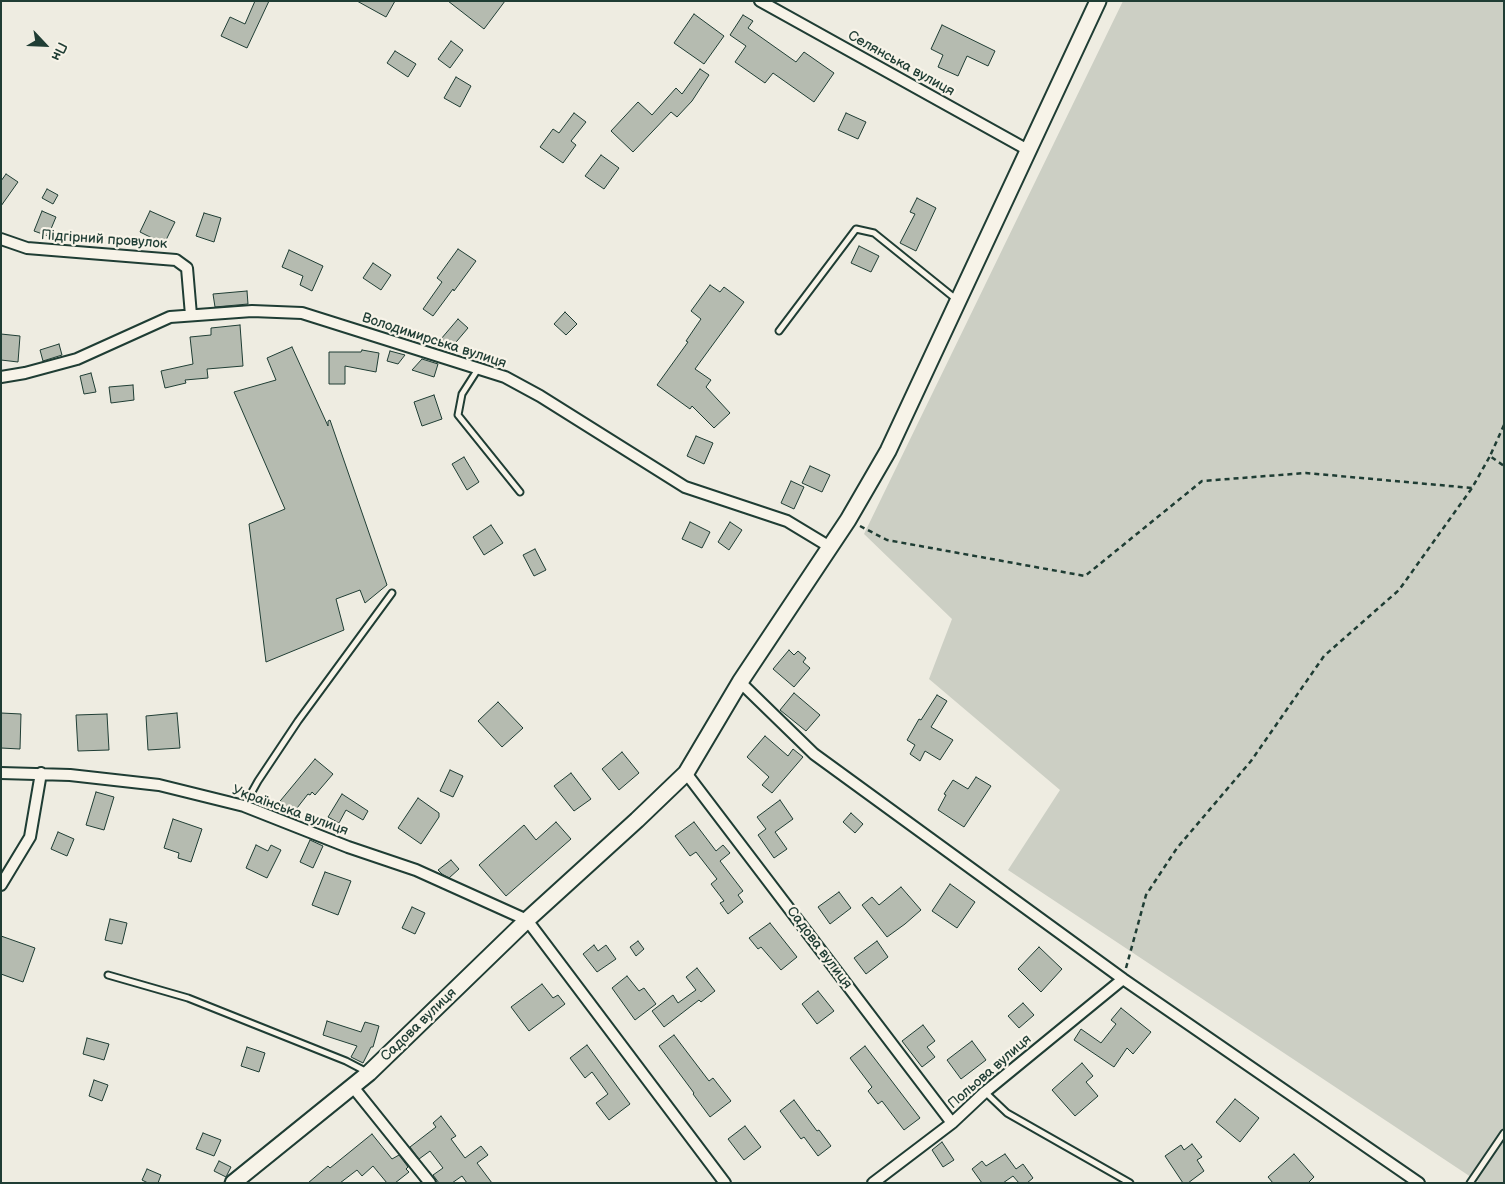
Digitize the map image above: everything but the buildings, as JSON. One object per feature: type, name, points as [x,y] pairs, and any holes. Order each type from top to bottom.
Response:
[{"type":"street","name":"Селянська вулиця","points":[[760,1],[1028,150]]},
{"type":"street","name":"Садова вулиця","points":[[233,1183],[353,1088],[527,920],[637,820],[686,772],[740,682],[848,520],[888,451],[1098,1]]},
{"type":"street","name":"Підгірний провулок","points":[[1,239],[27,248],[176,260],[187,268],[191,315]]},
{"type":"street","name":"Володимирська вулиця","points":[[1,377],[24,374],[77,359],[170,317],[252,311],[302,313],[505,377],[540,396],[685,487],[787,521],[830,547]]},
{"type":"street","points":[[740,682],[814,754],[1124,979],[1419,1183]]},
{"type":"street","name":"Садова вулиця","points":[[686,772],[952,1123]]},
{"type":"street","name":"Українська вулиця","points":[[1,773],[70,775],[159,786],[244,806],[348,847],[416,870],[527,920]]},
{"type":"street","points":[[1,884],[30,837],[41,773]]},
{"type":"street","points":[[527,920],[725,1183]]},
{"type":"street","name":"Польова вулиця","points":[[873,1183],[952,1123],[985,1092],[1124,979]]},
{"type":"street","points":[[353,1088],[430,1183]]},
{"type":"lane","points":[[779,330],[856,229],[874,233],[957,301]]},
{"type":"lane","points":[[478,368],[462,394],[458,415],[520,492]]},
{"type":"lane","points":[[244,806],[258,781],[298,721],[392,593]]},
{"type":"lane","points":[[108,975],[188,998],[346,1061],[369,1073]]},
{"type":"lane","points":[[985,1092],[1007,1113],[1130,1183]]},
{"type":"lane","points":[[1470,1183],[1504,1133]]},
{"type":"path","points":[[1124,979],[1146,895],[1177,848],[1251,761],[1324,656],[1399,590],[1472,488],[1490,456],[1504,425]]},
{"type":"path","points":[[1490,456],[1504,466]]},
{"type":"path","points":[[848,520],[887,540],[1085,576],[1202,481],[1306,473],[1472,488]]},
{"type":"shaded area","points":[[1123,1],[1504,1],[1504,1183],[1480,1183],[1008,870],[1060,790],[929,679],[952,619],[864,534]]}]
